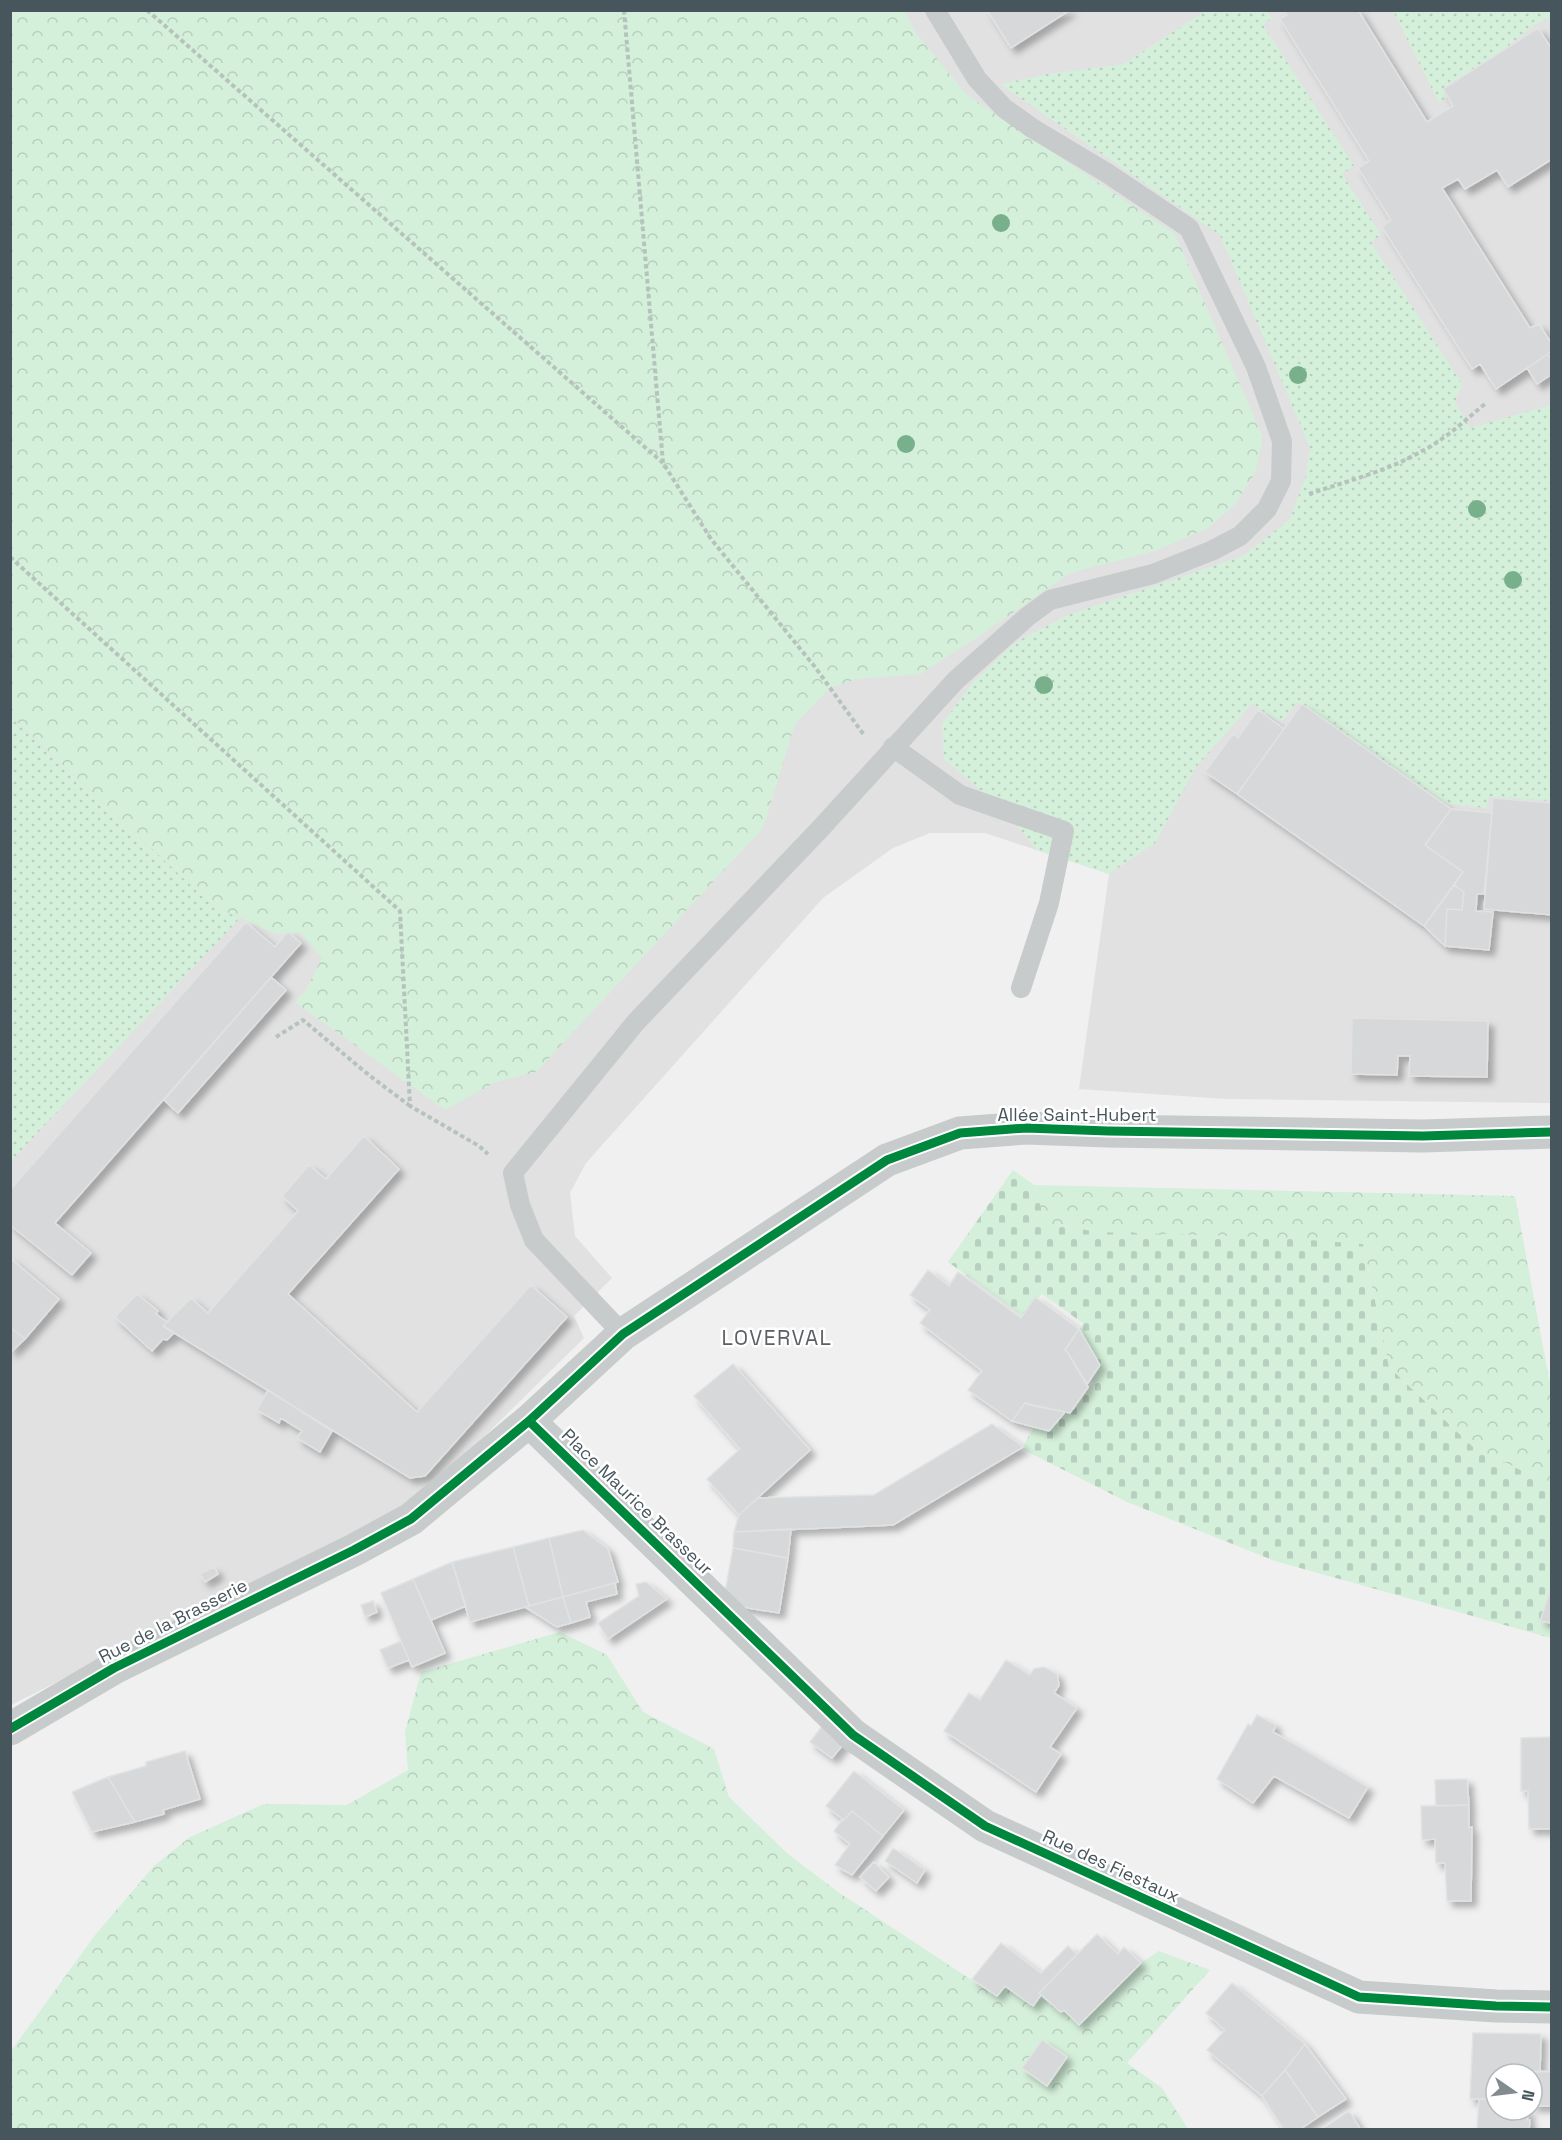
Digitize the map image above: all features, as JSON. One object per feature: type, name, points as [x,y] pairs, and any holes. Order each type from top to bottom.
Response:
[{"type":"street","name":"Allée Saint-Hubert","points":[[623,1334],[887,1160],[960,1133],[1026,1128],[1423,1136],[1551,1132]]},
{"type":"street","points":[[529,1421],[623,1334]]},
{"type":"street","name":"Rue de la Brasserie","points":[[10,1729],[114,1668],[354,1550],[411,1519],[529,1421]]},
{"type":"street","name":"Place Maurice Brasseur","points":[[529,1421],[723,1608]]},
{"type":"street","name":"Rue des Fiestaux","points":[[723,1608],[853,1735],[985,1826],[1359,1997],[1496,2006],[1551,2007]]},
{"type":"lane","points":[[623,1334],[534,1240],[520,1205],[513,1173],[636,1022],[820,829],[956,680],[1027,617],[1050,600],[1153,574],[1211,551],[1240,536],[1267,509],[1281,481],[1282,441],[1257,367],[1190,228],[1004,108],[977,79],[935,10]]},
{"type":"lane","points":[[887,754],[960,795],[1064,831],[1049,903],[1021,988]]},
{"type":"path","points":[[147,10],[663,463],[711,539],[887,754]]},
{"type":"path","points":[[624,10],[663,463]]},
{"type":"path","points":[[1267,509],[1395,464],[1422,452],[1446,436],[1485,404]]},
{"type":"path","points":[[10,557],[400,911],[410,1106]]},
{"type":"path","points":[[276,1036],[303,1020],[410,1106],[479,1146],[513,1173]]},
{"type":"shaded area","points":[[11,11],[1551,11],[1551,1103],[1226,1099],[1079,1089],[1109,874],[985,833],[930,833],[893,848],[823,898],[586,1163],[570,1193],[575,1236],[612,1278],[574,1316],[584,1338],[415,1505],[11,1705]]},
{"type":"green space","points":[[1550,10],[1552,17],[1534,25],[1439,103],[1393,11]]},
{"type":"green space","points":[[10,11],[905,11],[915,32],[967,95],[1175,234],[1263,438],[1255,473],[1235,504],[1208,528],[1155,551],[1070,573],[920,674],[856,679],[830,688],[795,724],[763,828],[536,1072],[496,1082],[445,1110],[295,1002],[306,990],[322,958],[300,933],[276,934],[213,906],[11,716]]},
{"type":"green space","points":[[1205,11],[1267,11],[1272,18],[1263,25],[1354,166],[1342,174],[1381,235],[1371,242],[1462,384],[1455,402],[1470,428],[1551,405],[1551,801],[1489,797],[1486,808],[1447,804],[1297,702],[1281,723],[1252,704],[1196,767],[1155,843],[1109,874],[1037,850],[1005,811],[944,759],[942,724],[974,681],[1016,642],[1068,615],[1243,556],[1290,519],[1306,476],[1310,448],[1220,235],[1000,84],[1048,74],[1124,64]]},
{"type":"green space","points":[[10,716],[213,906],[240,918],[11,1161]]},
{"type":"green space","points":[[1013,1170],[1034,1185],[1046,1223],[1098,1232],[1266,1237],[1363,1244],[1389,1367],[1473,1447],[1551,1485],[1551,1638],[1275,1561],[1127,1502],[1022,1449],[1045,1405],[1074,1410],[1093,1383],[1084,1358],[1064,1346],[1084,1324],[1042,1294],[1023,1316],[948,1262]]},
{"type":"green space","points":[[1034,1185],[1515,1196],[1551,1381],[1551,1485],[1473,1447],[1389,1367],[1363,1244],[1098,1232],[1046,1223]]},
{"type":"green space","points":[[560,1632],[607,1655],[643,1712],[714,1749],[729,1797],[788,1854],[838,1892],[996,1996],[1006,1987],[1033,2005],[1041,1996],[1080,2024],[1141,1963],[1159,1951],[1210,1970],[1127,2063],[1162,2088],[1188,2129],[11,2130],[11,2051],[96,1934],[154,1866],[190,1837],[264,1804],[347,1805],[408,1770],[405,1732],[421,1672]]},
{"type":"building","points":[[987,10],[1070,10],[1011,48]]},
{"type":"building","points":[[1284,10],[1358,10],[1427,122],[1453,106],[1443,89],[1538,28],[1552,49],[1552,159],[1508,187],[1497,170],[1465,189],[1458,179],[1442,188],[1530,328],[1539,324],[1552,344],[1552,351],[1496,389],[1480,364],[1472,369],[1382,227],[1391,220],[1358,168],[1369,161],[1280,19],[1287,15]]},
{"type":"building","points":[[1548,354],[1552,360],[1552,374],[1537,384],[1527,368]]},
{"type":"building","points":[[1302,704],[1451,809],[1425,845],[1463,872],[1424,926],[1237,794]]},
{"type":"building","points":[[1258,710],[1284,729],[1237,794],[1205,772],[1233,734],[1238,738]]},
{"type":"building","points":[[1493,798],[1552,803],[1552,915],[1484,909]]},
{"type":"building","points":[[1451,809],[1492,813],[1484,894],[1477,894],[1476,911],[1493,912],[1489,950],[1445,946],[1447,909],[1462,910],[1464,892],[1454,885],[1463,872],[1425,845]]},
{"type":"building","points":[[1454,885],[1464,892],[1462,910],[1447,909],[1445,946],[1424,926]]},
{"type":"building","points":[[246,922],[275,947],[288,932],[301,943],[55,1223],[91,1253],[72,1275],[10,1225],[10,1190]]},
{"type":"building","points":[[271,977],[286,990],[178,1113],[164,1100]]},
{"type":"building","points":[[1352,1018],[1488,1021],[1487,1077],[1409,1076],[1410,1056],[1398,1056],[1397,1075],[1351,1074]]},
{"type":"building","points":[[364,1136],[399,1169],[288,1294],[417,1412],[531,1285],[567,1317],[425,1476],[410,1478],[163,1326],[191,1298],[208,1313],[298,1211],[282,1196],[309,1165],[326,1179]]},
{"type":"building","points":[[10,1258],[59,1299],[25,1339],[10,1327]]},
{"type":"building","points":[[928,1270],[949,1286],[958,1272],[1021,1318],[1035,1297],[1079,1329],[1065,1350],[1088,1387],[1070,1413],[1025,1403],[1012,1421],[968,1390],[982,1371],[920,1323],[930,1310],[910,1295]]},
{"type":"building","points":[[137,1294],[158,1311],[156,1314],[167,1322],[163,1326],[174,1333],[167,1340],[163,1339],[152,1351],[115,1317]]},
{"type":"building","points":[[10,1327],[25,1339],[11,1352],[10,1352]]},
{"type":"building","points":[[1079,1329],[1100,1365],[1087,1384],[1065,1350]]},
{"type":"building","points":[[733,1364],[810,1450],[739,1515],[707,1479],[740,1449],[694,1396]]},
{"type":"building","points":[[268,1390],[332,1431],[320,1452],[297,1438],[302,1431],[281,1418],[279,1423],[257,1410]]},
{"type":"building","points":[[1025,1403],[1065,1412],[1049,1431],[1012,1421]]},
{"type":"building","points":[[992,1424],[1023,1447],[893,1525],[734,1532],[739,1515],[758,1498],[874,1495]]},
{"type":"building","points":[[791,1529],[788,1558],[733,1548],[734,1532]]},
{"type":"building","points":[[583,1530],[608,1549],[618,1582],[563,1597],[549,1538]]},
{"type":"building","points":[[549,1538],[563,1597],[529,1606],[513,1547]]},
{"type":"building","points":[[513,1547],[529,1606],[470,1622],[452,1562]]},
{"type":"building","points":[[733,1548],[788,1558],[779,1613],[723,1604]]},
{"type":"building","points":[[452,1562],[466,1606],[431,1620],[413,1579]]},
{"type":"building","points":[[214,1567],[218,1574],[205,1582],[200,1574]]},
{"type":"building","points":[[413,1579],[445,1653],[412,1667],[381,1593]]},
{"type":"building","points":[[646,1582],[667,1599],[608,1639],[598,1623],[639,1596],[636,1584]]},
{"type":"building","points":[[615,1583],[617,1594],[586,1602],[590,1617],[571,1623],[563,1597]]},
{"type":"building","points":[[1552,1586],[1552,1623],[1540,1621]]},
{"type":"building","points":[[563,1597],[571,1623],[557,1627],[525,1607]]},
{"type":"building","points":[[373,1601],[377,1612],[365,1617],[361,1605]]},
{"type":"building","points":[[401,1641],[409,1660],[388,1668],[380,1650]]},
{"type":"building","points":[[1006,1660],[1030,1675],[1034,1669],[1044,1667],[1057,1674],[1059,1685],[1054,1693],[1077,1708],[1050,1747],[1061,1754],[1036,1792],[944,1731],[969,1693],[980,1700]]},
{"type":"building","points":[[1257,1715],[1276,1725],[1273,1732],[1368,1787],[1349,1818],[1274,1776],[1253,1803],[1217,1779],[1248,1724],[1251,1726]]},
{"type":"building","points":[[823,1725],[845,1742],[832,1758],[810,1742]]},
{"type":"building","points":[[1552,1737],[1552,1829],[1529,1829],[1528,1791],[1521,1791],[1521,1738]]},
{"type":"building","points":[[185,1751],[200,1799],[163,1810],[164,1814],[135,1822],[108,1777],[146,1766],[146,1762]]},
{"type":"building","points":[[854,1771],[904,1810],[883,1836],[852,1811],[844,1820],[826,1806]]},
{"type":"building","points":[[108,1777],[135,1822],[92,1832],[72,1792]]},
{"type":"building","points":[[1467,1779],[1469,1805],[1436,1806],[1435,1780]]},
{"type":"building","points":[[1469,1805],[1469,1828],[1472,1827],[1471,1901],[1447,1901],[1445,1863],[1436,1863],[1435,1839],[1422,1840],[1421,1806]]},
{"type":"building","points":[[852,1811],[883,1836],[852,1875],[835,1865],[850,1844],[834,1831]]},
{"type":"building","points":[[893,1848],[925,1870],[917,1883],[885,1861]]},
{"type":"building","points":[[874,1862],[889,1877],[876,1891],[860,1877]]},
{"type":"building","points":[[1097,1934],[1118,1954],[1124,1947],[1141,1963],[1079,2025],[1064,2010],[1061,2012],[1039,1993]]},
{"type":"building","points":[[1001,1943],[1041,1973],[1068,1946],[1077,1954],[1039,1993],[1041,1995],[1033,2006],[1005,1986],[997,1996],[972,1979]]},
{"type":"building","points":[[1232,1983],[1305,2044],[1262,2096],[1207,2050],[1225,2030],[1206,2013]]},
{"type":"building","points":[[1473,2033],[1541,2034],[1540,2062],[1484,2062],[1484,2099],[1470,2099]]},
{"type":"building","points":[[1042,2040],[1067,2057],[1047,2086],[1022,2068]]},
{"type":"building","points":[[1305,2044],[1346,2099],[1318,2117],[1285,2070]]},
{"type":"building","points":[[1285,2070],[1318,2117],[1299,2130],[1284,2130],[1262,2096]]},
{"type":"building","points":[[1544,2072],[1552,2072],[1552,2106],[1544,2106]]},
{"type":"building","points":[[1479,2099],[1484,2099],[1484,2122],[1530,2122],[1529,2130],[1477,2130]]},
{"type":"building","points":[[1349,2111],[1361,2130],[1321,2130]]},
{"type":"cycle path","points":[[10,1729],[114,1668],[354,1550],[411,1519],[529,1421],[623,1334],[887,1160],[960,1133],[1026,1128],[1423,1136],[1552,1132]]},
{"type":"cycle path","points":[[529,1421],[853,1735],[985,1826],[1359,1997],[1496,2006],[1552,2007]]},
{"type":"district","name":"LOVERVAL","points":[[777,1338]]}]
